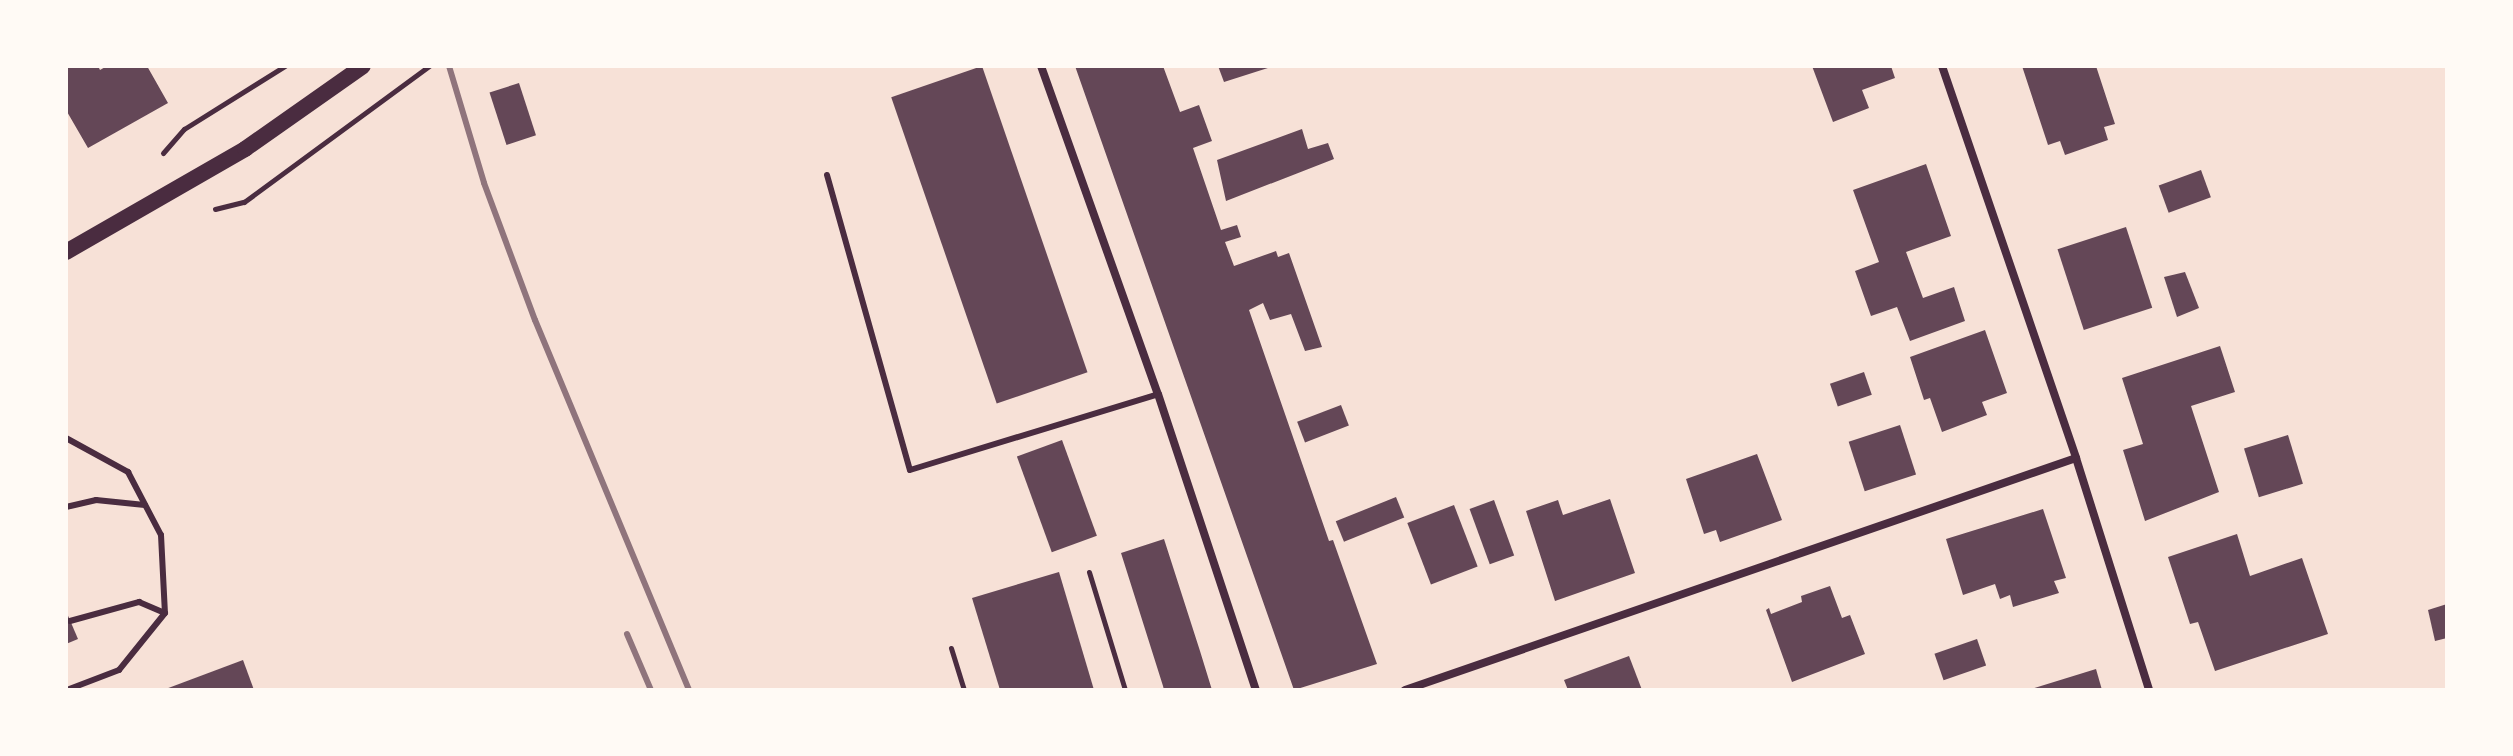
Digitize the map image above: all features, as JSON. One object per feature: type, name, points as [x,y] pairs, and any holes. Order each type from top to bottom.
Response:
[{"type":"main road","points":[[66,252],[245,149],[363,66]]},
{"type":"street","points":[[1041,66],[1158,394],[1256,690]]},
{"type":"street","points":[[1942,66],[2076,458],[2149,690]]},
{"type":"street","points":[[1405,690],[2076,458]]},
{"type":"lane","points":[[827,175],[910,470],[1158,394]]},
{"type":"lane","points":[[66,438],[128,472],[161,535],[165,613],[119,670],[67,690]]},
{"type":"lane","points":[[66,507],[96,500],[145,505]]},
{"type":"lane","points":[[70,621],[139,602],[165,613]]},
{"type":"path","points":[[1089,572],[1125,690]]},
{"type":"path","points":[[951,648],[964,690]]},
{"type":"building","points":[[66,66],[98,66],[100,70],[107,66],[147,66],[168,103],[88,148],[66,110]]},
{"type":"building","points":[[982,66],[1087,372],[997,404],[891,97]]},
{"type":"building","points":[[1075,66],[1163,66],[1180,112],[1199,105],[1212,141],[1193,148],[1221,230],[1237,225],[1241,237],[1225,242],[1234,266],[1276,251],[1278,257],[1289,253],[1322,347],[1305,351],[1291,314],[1270,320],[1263,303],[1249,310],[1329,541],[1333,540],[1377,664],[1294,690]]},
{"type":"building","points":[[1218,66],[1271,66],[1271,67],[1224,82]]},
{"type":"building","points":[[1812,66],[1891,66],[1895,78],[1862,90],[1869,108],[1833,122]]},
{"type":"building","points":[[2022,66],[2096,66],[2115,124],[2104,127],[2108,140],[2065,155],[2060,141],[2048,145]]},
{"type":"building","points":[[519,83],[536,135],[507,145],[490,93]]},
{"type":"building","points":[[1302,129],[1308,149],[1328,143],[1334,159],[1226,201],[1217,160]]},
{"type":"building","points":[[1926,164],[1951,236],[1906,252],[1923,298],[1954,287],[1965,321],[1910,341],[1897,307],[1871,316],[1855,271],[1879,262],[1853,190]]},
{"type":"building","points":[[2201,170],[2211,197],[2169,213],[2159,185]]},
{"type":"building","points":[[2126,227],[2152,308],[2084,330],[2058,249]]},
{"type":"building","points":[[2185,272],[2199,308],[2177,317],[2164,277]]},
{"type":"building","points":[[1985,330],[2007,393],[1982,402],[1987,415],[1942,432],[1930,398],[1924,400],[1910,357]]},
{"type":"building","points":[[2220,346],[2235,392],[2191,406],[2219,492],[2145,521],[2123,450],[2143,444],[2122,378]]},
{"type":"building","points":[[1864,372],[1872,395],[1838,406],[1830,384]]},
{"type":"building","points":[[1341,405],[1349,426],[1305,442],[1297,422]]},
{"type":"building","points":[[1900,425],[1916,474],[1865,491],[1849,442]]},
{"type":"building","points":[[2288,435],[2303,484],[2259,497],[2244,448]]},
{"type":"building","points":[[1062,440],[1097,536],[1052,552],[1017,456]]},
{"type":"building","points":[[1757,454],[1782,520],[1720,542],[1716,530],[1704,534],[1686,479]]},
{"type":"building","points":[[1396,497],[1404,517],[1344,542],[1336,521]]},
{"type":"building","points":[[1610,499],[1635,573],[1555,601],[1526,511],[1558,500],[1563,515]]},
{"type":"building","points":[[1494,500],[1514,555],[1490,564],[1470,509]]},
{"type":"building","points":[[1454,505],[1478,567],[1431,585],[1407,523]]},
{"type":"building","points":[[2043,509],[2066,578],[2054,581],[2059,593],[2013,607],[2010,595],[2000,599],[1995,584],[1963,595],[1946,539]]},
{"type":"building","points":[[2237,534],[2250,576],[2302,558],[2328,634],[2215,671],[2198,622],[2190,624],[2168,557]]},
{"type":"building","points":[[1164,539],[1212,690],[1164,690],[1121,553]]},
{"type":"building","points":[[1059,572],[1094,690],[1000,690],[972,598]]},
{"type":"building","points":[[1830,586],[1842,618],[1850,615],[1865,654],[1792,682],[1766,610],[1769,608],[1771,614],[1802,602],[1801,596]]},
{"type":"building","points":[[2447,604],[2447,638],[2435,641],[2428,610]]},
{"type":"building","points":[[66,611],[78,639],[66,644]]},
{"type":"building","points":[[1977,639],[1986,665],[1944,680],[1934,654]]},
{"type":"building","points":[[1629,656],[1642,690],[1568,690],[1564,680]]},
{"type":"building","points":[[243,660],[254,690],[163,690]]},
{"type":"building","points":[[2096,669],[2102,690],[2031,690],[2031,689]]},
{"type":"railway","points":[[449,66],[484,183],[535,320],[689,690]]},
{"type":"railway","points":[[627,634],[651,690]]}]
